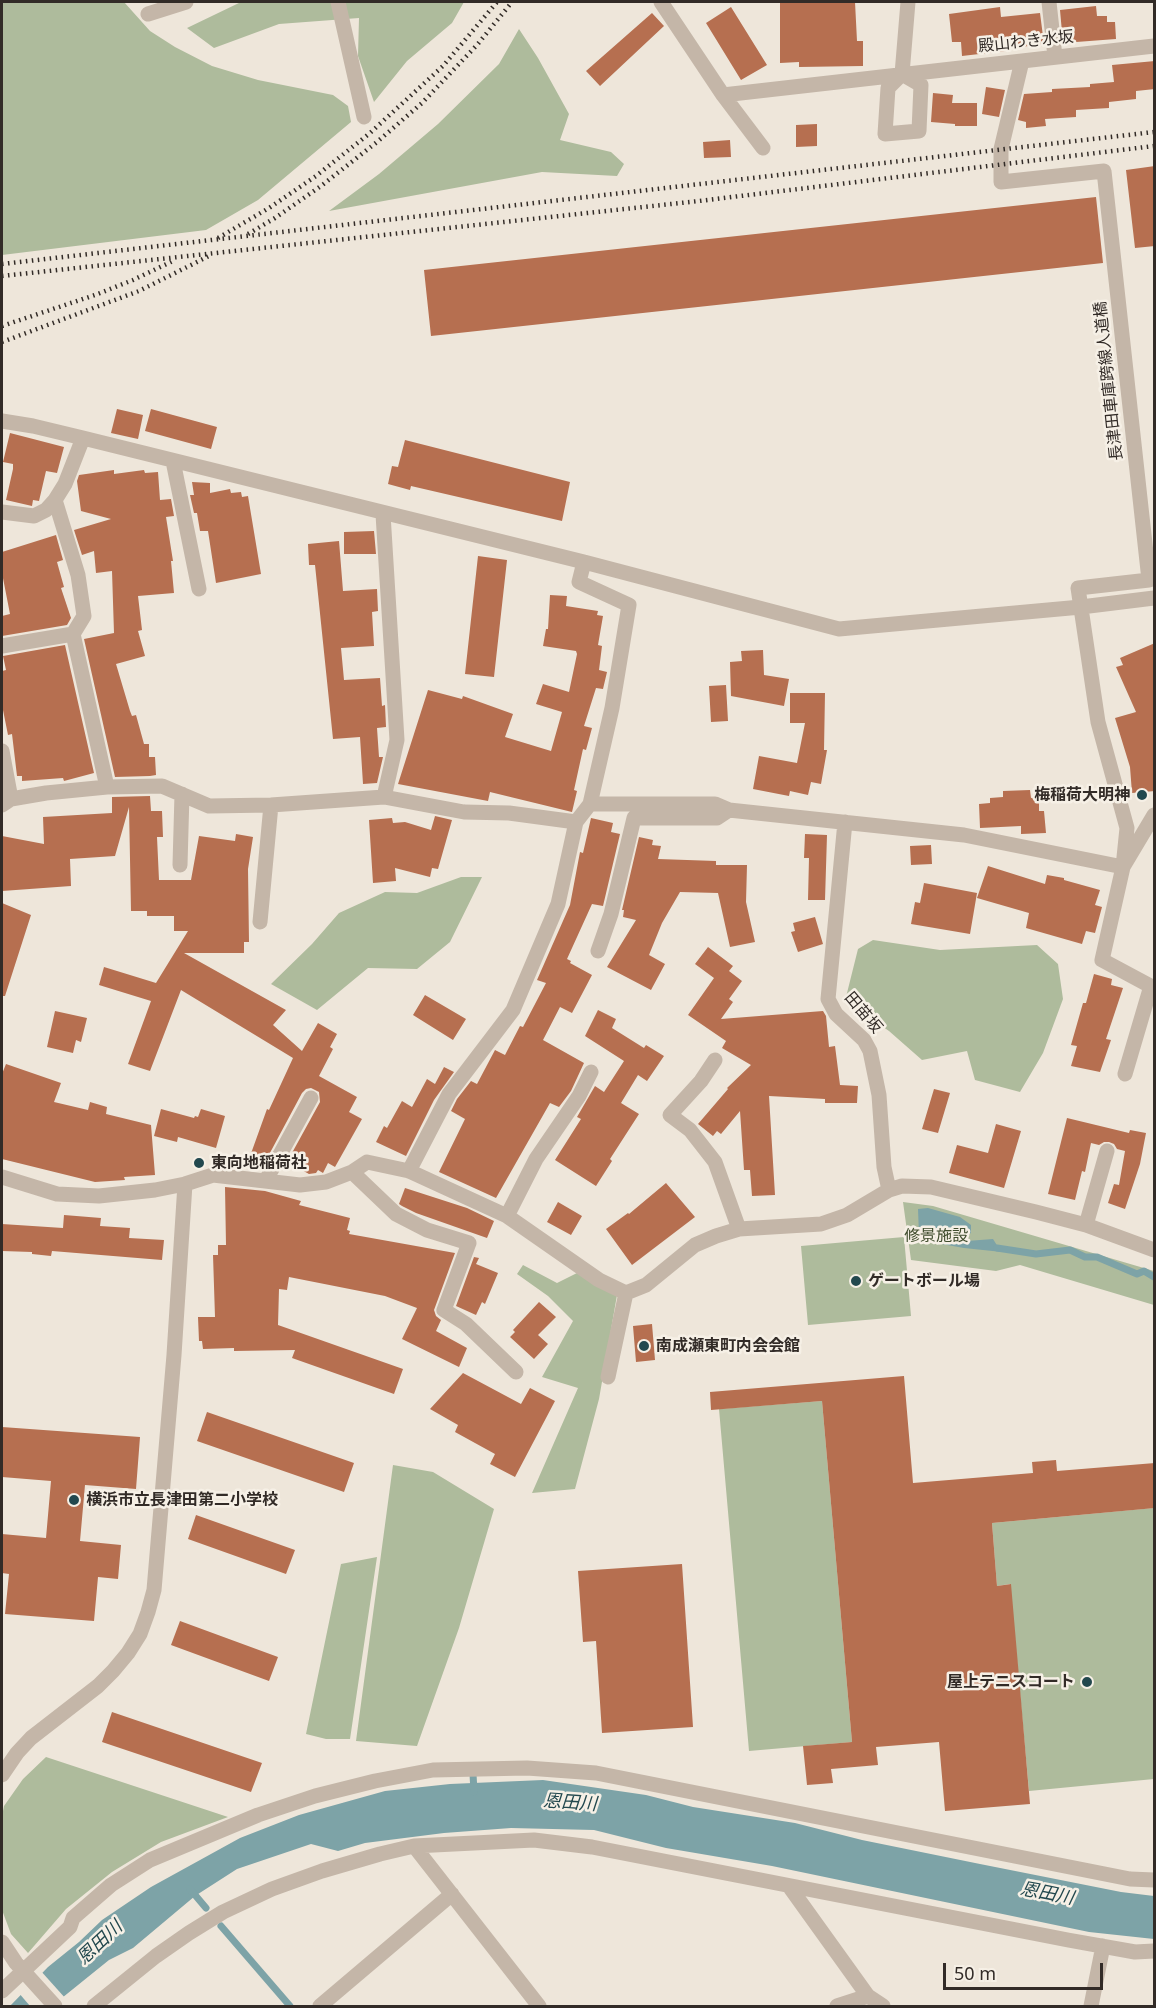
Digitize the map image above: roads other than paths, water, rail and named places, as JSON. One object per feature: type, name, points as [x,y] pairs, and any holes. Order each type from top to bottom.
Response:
[{"type":"street","points":[[148,14],[186,2]]},
{"type":"street","points":[[338,2],[364,117]]},
{"type":"street","points":[[661,2],[723,95],[763,148]]},
{"type":"street","points":[[902,74],[908,2]]},
{"type":"street","points":[[1049,2],[1055,57]]},
{"type":"street","name":"殿山わき水坂","points":[[723,95],[1155,46]]},
{"type":"street","name":"長津田車庫跨線人道橋","points":[[1022,61],[1001,149],[1001,182],[1104,171],[1149,580],[1078,588],[1081,607]]},
{"type":"street","points":[[2,421],[83,438],[584,562],[839,629],[1155,598]]},
{"type":"street","points":[[2,512],[34,516],[46,510],[65,484],[83,438]]},
{"type":"street","points":[[173,461],[199,590]]},
{"type":"street","points":[[55,500],[78,575],[84,616],[73,634],[107,787]]},
{"type":"street","points":[[383,514],[397,740],[384,797]]},
{"type":"street","points":[[409,1171],[449,1094],[513,1010],[558,904],[576,822],[590,804],[612,708],[629,605],[579,582],[584,562]]},
{"type":"street","points":[[1081,607],[1098,722],[1126,828],[1123,867],[1102,960],[1153,987],[1125,1074]]},
{"type":"street","points":[[2,646],[73,634]]},
{"type":"street","points":[[2,751],[6,802],[46,793],[107,787],[162,786],[209,806],[271,805],[384,797],[464,812],[509,813],[576,822]]},
{"type":"street","points":[[180,865],[182,794]]},
{"type":"street","points":[[590,804],[715,804],[729,810],[964,835],[1123,867]]},
{"type":"street","points":[[260,922],[271,805]]},
{"type":"street","points":[[598,951],[611,914],[634,818],[717,818],[729,810]]},
{"type":"street","points":[[1123,867],[1155,815]]},
{"type":"street","name":"田苗坂","points":[[846,822],[828,999],[836,1014],[864,1040],[870,1051],[879,1095],[884,1167],[889,1190]]},
{"type":"street","points":[[715,1060],[701,1081],[670,1115],[690,1130],[715,1162],[739,1229]]},
{"type":"street","points":[[507,1216],[536,1159],[579,1096],[591,1072]]},
{"type":"street","points":[[266,1180],[310,1098]]},
{"type":"street","points":[[1086,1225],[1107,1151]]},
{"type":"street","points":[[2,1177],[57,1194],[99,1196],[155,1190],[213,1175],[300,1185],[326,1182],[368,1162],[409,1171],[507,1216],[599,1280],[626,1293],[646,1285],[695,1245],[739,1229],[821,1224],[847,1215],[889,1190],[902,1185],[931,1187],[1086,1225],[1155,1250]]},
{"type":"street","points":[[351,1172],[396,1214],[427,1230],[469,1243],[444,1310],[466,1324],[516,1372]]},
{"type":"street","points":[[2,1775],[31,1738],[98,1686],[113,1671],[140,1634],[148,1612],[154,1590],[174,1355],[185,1184]]},
{"type":"street","points":[[608,1377],[626,1293]]},
{"type":"street","points":[[2,1991],[26,1974],[70,1927],[78,1912],[111,1885],[150,1860],[258,1815],[315,1796],[433,1770],[527,1768],[596,1773],[1130,1879],[1155,1880]]},
{"type":"street","points":[[94,2007],[156,1956],[223,1912],[272,1889],[322,1871],[414,1846],[534,1840],[592,1847],[1135,1952],[1155,1951]]},
{"type":"street","points":[[414,1846],[539,2007]]},
{"type":"street","points":[[789,1886],[868,1996],[883,2007]]},
{"type":"street","points":[[320,2007],[452,1894]]},
{"type":"street","points":[[2,1942],[55,2007]]},
{"type":"street","points":[[1091,2007],[1103,1946]]},
{"type":"street","points":[[837,2007],[868,1996]]},
{"type":"water","points":[[928,1208],[960,1217],[971,1225],[971,1233],[961,1238],[967,1241],[993,1239],[998,1247],[1005,1248],[1002,1252],[964,1248],[936,1243],[919,1235],[918,1209]]},
{"type":"water","name":"恩田川","points":[[543,1780],[646,1795],[693,1807],[795,1823],[862,1840],[980,1864],[1121,1892],[1154,1896],[1154,1939],[1089,1932],[772,1866],[666,1848],[594,1830],[511,1828],[444,1833],[365,1843],[338,1851],[311,1844],[237,1869],[195,1896],[133,1948],[109,1960],[52,2006],[10,2006],[48,1967],[102,1920],[151,1887],[240,1838],[299,1815],[385,1791],[450,1784]]},
{"type":"waterway","points":[[997,1248],[1036,1254],[1070,1250],[1085,1257],[1097,1257],[1137,1274],[1144,1271],[1154,1277]]},
{"type":"waterway","points":[[473,1774],[474,1792]]},
{"type":"waterway","points":[[190,1889],[206,1908]]},
{"type":"waterway","points":[[221,1926],[290,2006]]},
{"type":"railway","points":[[218,238],[269,208],[316,176],[370,133],[443,66],[497,2]]},
{"type":"railway","points":[[248,234],[321,186],[422,103],[477,45],[512,2]]},
{"type":"railway","points":[[2,264],[1154,132]]},
{"type":"railway","points":[[2,276],[699,201],[1154,146]]},
{"type":"railway","points":[[2,342],[139,291],[209,256]]},
{"type":"railway","points":[[2,326],[95,295],[175,260]]},
{"type":"place","name":"梅稲荷大明神","points":[[1142,795]]},
{"type":"place","name":"東向地稲荷社","points":[[199,1163]]},
{"type":"place","name":"ゲートボール場","points":[[856,1281]]},
{"type":"place","name":"南成瀬東町内会会館","points":[[644,1346]]},
{"type":"place","name":"横浜市立長津田第二小学校","points":[[74,1500]]},
{"type":"place","name":"屋上テニスコート","points":[[1087,1682]]},
{"type":"park label","name":"修景施設","points":[[936,1236]]}]
